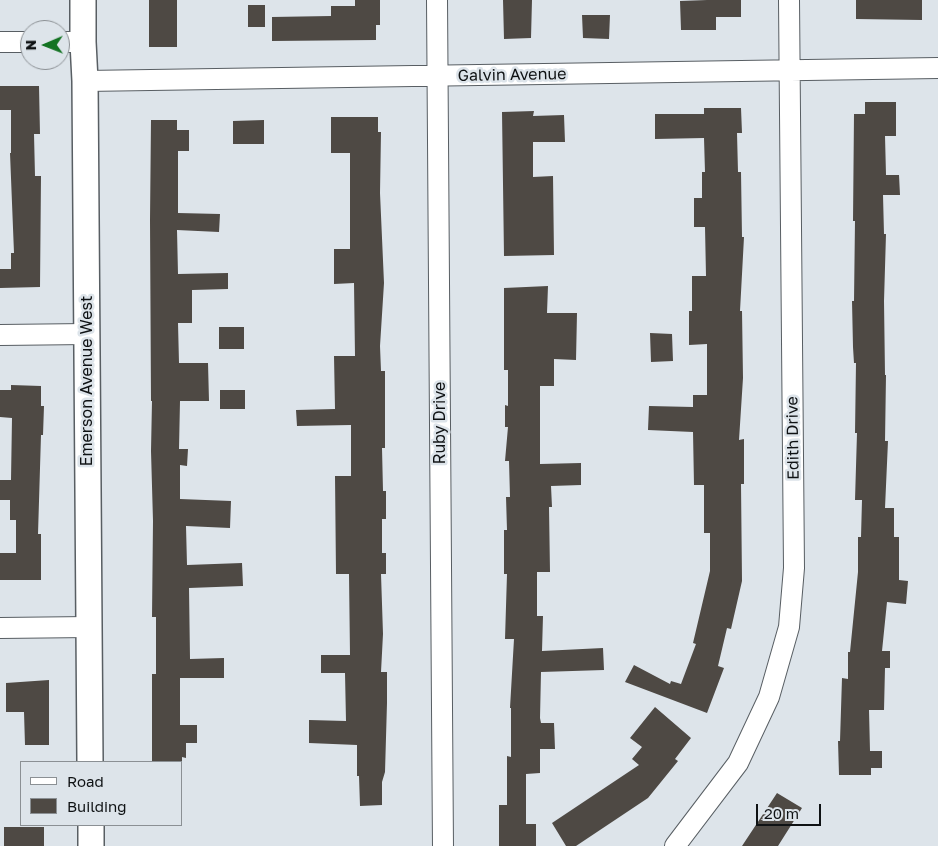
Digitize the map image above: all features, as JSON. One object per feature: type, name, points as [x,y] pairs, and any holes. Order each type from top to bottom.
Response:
[{"type":"street","name":"Emerson Avenue West","points":[[83,0],[71,42],[85,81],[90,761]]},
{"type":"street","name":"Ruby Drive","points":[[437,0],[443,846]]},
{"type":"street","name":"Edith Drive","points":[[675,846],[738,763],[769,697],[789,627],[794,568],[789,0]]},
{"type":"street","points":[[0,42],[20,42]]},
{"type":"street","name":"Galvin Avenue","points":[[85,81],[938,68]]},
{"type":"street","points":[[0,336],[87,334]]},
{"type":"street","points":[[0,628],[89,627]]},
{"type":"street","points":[[91,826],[91,846]]},
{"type":"building","points":[[149,0],[177,0],[177,47],[149,47]]},
{"type":"building","points":[[355,0],[380,0],[380,25],[376,25],[376,40],[272,41],[272,17],[331,16],[331,6],[355,6]]},
{"type":"building","points":[[503,0],[532,0],[531,38],[504,39]]},
{"type":"building","points":[[741,0],[741,17],[716,17],[716,30],[681,30],[680,1]]},
{"type":"building","points":[[856,0],[922,0],[922,20],[856,19]]},
{"type":"building","points":[[248,5],[265,5],[265,27],[248,27]]},
{"type":"building","points":[[582,15],[610,15],[609,39],[583,38]]},
{"type":"building","points":[[0,86],[39,86],[40,134],[34,134],[35,176],[41,176],[40,287],[0,288],[0,269],[11,269],[11,253],[14,253],[10,153],[11,110],[0,110]]},
{"type":"building","points":[[865,102],[896,102],[896,136],[885,136],[886,175],[899,175],[900,195],[883,195],[884,234],[886,234],[884,301],[885,441],[888,441],[885,508],[894,508],[894,537],[899,537],[899,580],[908,581],[906,604],[887,602],[882,651],[890,651],[890,668],[885,668],[884,710],[869,710],[870,751],[882,751],[882,768],[871,768],[871,775],[839,775],[838,741],[840,741],[842,678],[848,679],[848,652],[850,652],[858,572],[858,537],[861,537],[862,500],[855,500],[857,433],[855,433],[856,363],[854,363],[852,301],[854,301],[855,221],[853,221],[854,114],[865,114]]},
{"type":"building","points":[[704,108],[741,108],[742,133],[737,133],[738,172],[741,172],[742,237],[744,237],[740,311],[742,311],[743,378],[739,440],[744,439],[744,484],[741,484],[742,581],[731,629],[727,628],[718,666],[724,668],[707,713],[625,682],[634,665],[670,684],[671,681],[681,684],[696,644],[693,643],[710,571],[710,533],[704,533],[704,485],[694,485],[693,432],[648,430],[649,406],[693,407],[693,395],[707,395],[707,344],[689,345],[689,311],[692,311],[692,276],[706,276],[705,227],[694,227],[694,198],[702,198],[702,172],[705,172],[704,138],[655,139],[655,114],[704,114]]},
{"type":"building","points":[[534,111],[533,116],[564,115],[565,142],[533,142],[533,177],[553,176],[554,255],[504,256],[502,112]]},
{"type":"building","points":[[331,117],[378,117],[378,132],[381,132],[380,193],[384,283],[380,346],[381,371],[385,371],[385,448],[382,448],[383,491],[386,491],[386,519],[382,519],[382,553],[386,553],[386,574],[381,574],[383,634],[381,672],[387,672],[385,772],[382,782],[382,805],[360,806],[359,776],[357,776],[357,745],[309,743],[309,720],[346,721],[345,673],[321,673],[321,655],[350,655],[349,574],[336,574],[335,476],[351,476],[351,425],[297,426],[296,410],[335,409],[334,356],[355,356],[354,283],[334,284],[334,249],[350,249],[350,153],[331,153]]},
{"type":"building","points":[[151,120],[177,120],[177,130],[189,130],[189,151],[178,151],[178,213],[220,214],[219,232],[177,230],[178,274],[228,273],[228,289],[192,290],[192,323],[178,323],[179,363],[208,363],[209,401],[180,401],[179,449],[188,449],[187,466],[180,465],[180,499],[231,501],[230,528],[186,526],[187,565],[242,563],[243,586],[189,588],[190,659],[224,658],[224,678],[180,678],[180,725],[197,725],[197,743],[186,743],[186,758],[182,757],[182,761],[152,761],[152,674],[156,674],[156,617],[152,617]]},
{"type":"building","points":[[264,120],[264,144],[233,144],[233,121]]},
{"type":"building","points":[[548,286],[547,313],[577,313],[576,360],[554,359],[554,386],[540,386],[540,464],[581,463],[581,485],[551,486],[552,507],[549,507],[550,572],[537,572],[537,616],[543,616],[542,651],[603,648],[604,670],[541,672],[540,718],[541,723],[554,723],[555,749],[540,749],[540,773],[526,774],[526,824],[536,824],[536,846],[499,846],[499,805],[507,805],[507,756],[511,757],[510,708],[514,639],[505,639],[507,574],[504,574],[504,530],[507,530],[506,497],[510,497],[509,461],[505,461],[508,427],[505,427],[505,405],[508,406],[508,370],[504,370],[504,288]]},
{"type":"building","points":[[219,327],[244,327],[244,349],[219,349]]},
{"type":"building","points":[[650,333],[672,334],[673,361],[651,362]]},
{"type":"building","points":[[11,385],[41,386],[41,406],[44,406],[43,435],[41,435],[38,534],[41,534],[41,580],[0,580],[0,553],[16,553],[16,520],[10,520],[10,500],[0,500],[0,480],[11,480],[12,418],[0,417],[0,390],[11,390]]},
{"type":"building","points":[[220,390],[245,390],[245,409],[220,409]]},
{"type":"building","points":[[49,680],[49,745],[25,745],[24,712],[6,712],[6,683]]},
{"type":"building","points":[[655,707],[691,738],[675,759],[678,761],[648,798],[576,846],[566,846],[552,823],[639,765],[632,759],[642,747],[630,738]]},
{"type":"building","points":[[777,793],[802,808],[778,846],[742,846]]},
{"type":"building","points":[[4,827],[44,827],[44,846],[4,846]]}]
